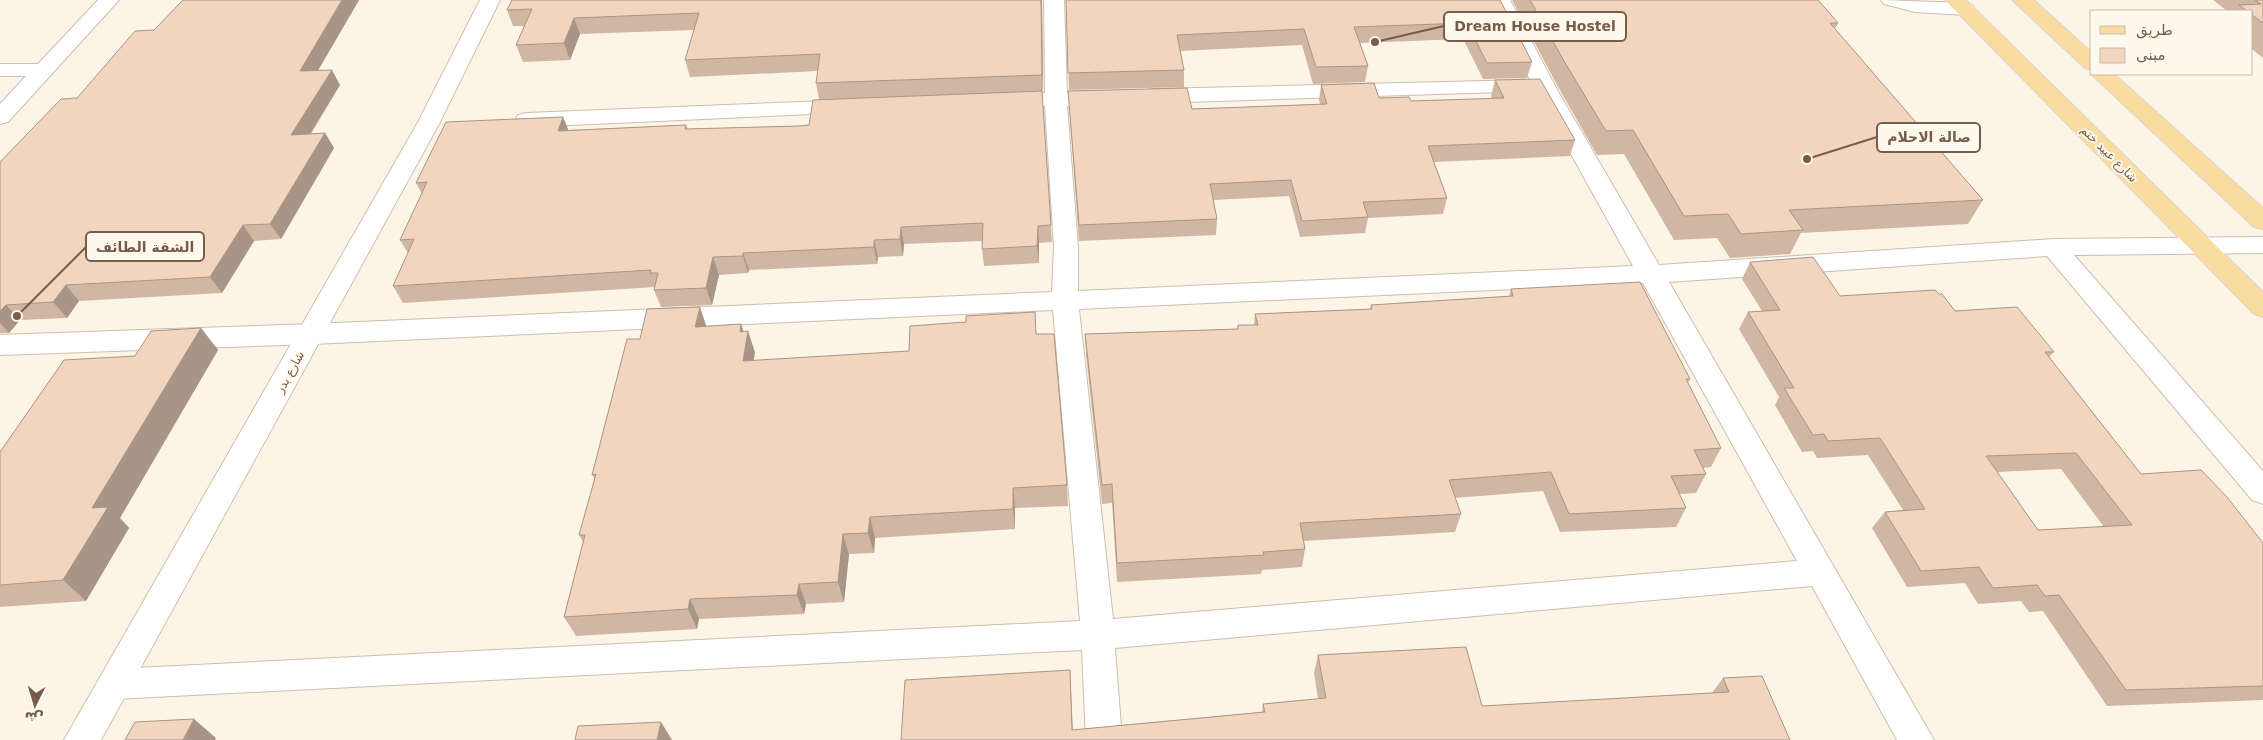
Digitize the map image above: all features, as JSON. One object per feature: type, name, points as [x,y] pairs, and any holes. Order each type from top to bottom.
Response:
[{"type":"main road","points":[[2022,0],[2090,62]]},
{"type":"main road","name":"شارع عبيد ختم","points":[[1960,5],[2263,308]]},
{"type":"main road","points":[[2103,75],[2263,221]]},
{"type":"street","points":[[0,117],[109,0]]},
{"type":"street","name":"شارع بدر","points":[[82,740],[312,334],[438,123],[490,0]]},
{"type":"street","points":[[1054,0],[1056,99],[1066,247],[1065,300],[1098,635],[1104,740]]},
{"type":"street","points":[[1500,0],[1544,86],[1916,740]]},
{"type":"street","points":[[1892,0],[1915,6],[1960,5]]},
{"type":"street","points":[[0,70],[43,70]]},
{"type":"street","points":[[986,102],[1544,86]]},
{"type":"street","points":[[508,120],[867,106]]},
{"type":"street","points":[[0,345],[312,334],[1652,274],[2053,247],[2263,245]]},
{"type":"street","points":[[2053,247],[2263,492]]},
{"type":"street","points":[[115,684],[1098,635],[1821,572]]},
{"type":"building","points":[[183,0],[342,0],[300,71],[332,70],[291,135],[325,133],[270,224],[243,225],[210,277],[66,285],[53,302],[6,305],[0,311],[0,162],[61,99],[77,98],[135,31],[154,30]]},
{"type":"building","points":[[512,0],[1041,0],[1042,75],[816,83],[820,54],[685,60],[699,13],[574,18],[564,43],[516,45],[532,9],[507,10]]},
{"type":"building","points":[[1066,0],[1500,0],[1532,62],[1487,63],[1467,23],[1354,27],[1368,66],[1316,67],[1304,29],[1177,35],[1184,70],[1068,73]]},
{"type":"building","points":[[1530,0],[1818,0],[1838,23],[1830,23],[1983,200],[1789,210],[1803,230],[1741,234],[1728,214],[1684,216],[1633,130],[1606,131]]},
{"type":"building","points":[[2255,0],[2263,0],[2263,23],[2253,16],[2253,10],[2246,10],[2239,5],[2261,4]]},
{"type":"building","points":[[1540,79],[1575,140],[1428,146],[1447,198],[1363,202],[1368,217],[1302,221],[1291,180],[1210,184],[1217,219],[1079,225],[1068,91],[1187,88],[1192,109],[1327,104],[1321,85],[1374,83],[1379,98],[1409,97],[1411,101],[1504,98],[1495,80]]},
{"type":"building","points":[[1042,91],[1051,225],[1038,226],[1037,246],[982,249],[983,223],[901,227],[900,239],[874,240],[874,247],[743,253],[743,256],[713,257],[706,288],[654,290],[658,273],[650,273],[651,270],[393,286],[414,239],[400,240],[427,182],[416,183],[446,122],[563,117],[558,131],[686,125],[685,129],[799,126],[809,125],[813,100]]},
{"type":"building","points":[[1813,257],[1840,296],[1935,290],[1942,294],[1955,311],[2017,307],[2054,352],[2045,352],[2141,474],[2201,470],[2227,497],[2263,543],[2263,686],[2126,690],[2059,595],[2045,596],[2037,585],[1993,588],[1979,567],[1921,571],[1885,512],[1925,509],[1880,438],[1828,441],[1824,434],[1813,435],[1784,388],[1794,388],[1748,312],[1780,310],[1750,262]],"holes":[[[2076,453],[2132,525],[2038,530],[1986,456]]]},
{"type":"building","points":[[1640,282],[1690,379],[1686,379],[1721,448],[1694,450],[1706,474],[1671,476],[1686,508],[1569,514],[1551,472],[1449,480],[1461,514],[1300,523],[1305,549],[1263,552],[1264,555],[1117,563],[1112,484],[1102,485],[1085,334],[1238,329],[1238,325],[1258,325],[1255,314],[1372,309],[1371,305],[1513,296],[1511,289]]},
{"type":"building","points":[[700,307],[695,327],[741,324],[740,332],[748,331],[743,361],[909,351],[910,326],[966,322],[966,316],[1035,312],[1036,334],[1054,334],[1067,485],[1013,488],[1013,509],[870,517],[868,533],[843,534],[838,582],[799,584],[797,595],[690,599],[688,609],[564,617],[585,535],[579,535],[596,474],[592,475],[627,339],[640,339],[647,309]]},
{"type":"building","points":[[201,328],[92,508],[108,507],[63,580],[0,585],[0,452],[64,360],[135,356],[151,331]]},
{"type":"building","points":[[1466,647],[1482,706],[1729,692],[1723,678],[1762,676],[1790,740],[901,740],[905,680],[1070,670],[1072,730],[1265,712],[1263,704],[1326,698],[1318,655]]},
{"type":"building","points":[[194,719],[183,740],[125,740],[135,722]]},
{"type":"building","points":[[661,722],[657,740],[575,740],[578,726]]},
{"type":"place","name":"Dream House Hostel","points":[[1375,42]]},
{"type":"place","name":"صالة الاحلام","points":[[1807,159]]},
{"type":"place","name":"الشقة الطائف","points":[[17,316]]}]
